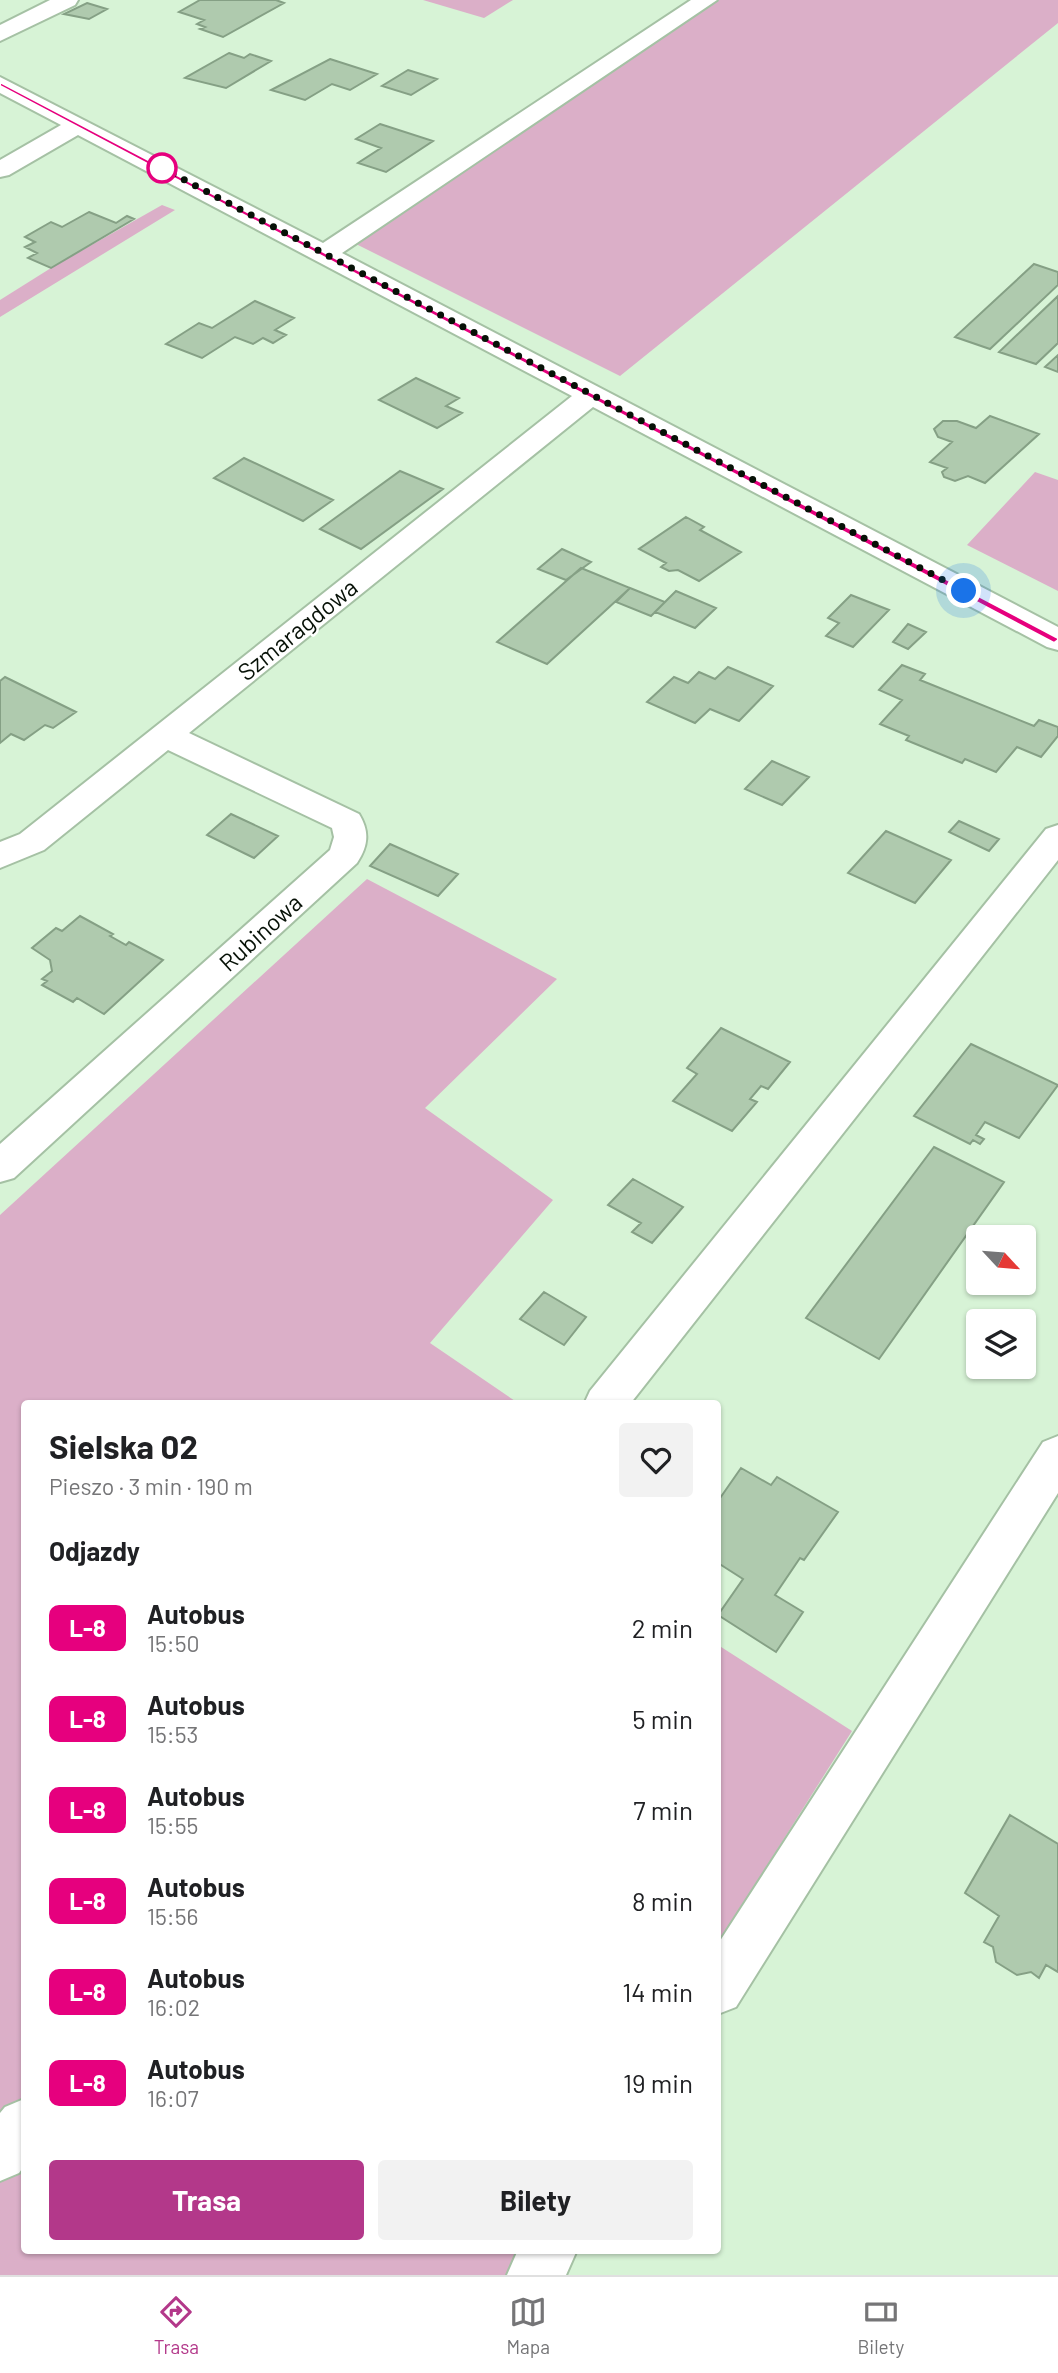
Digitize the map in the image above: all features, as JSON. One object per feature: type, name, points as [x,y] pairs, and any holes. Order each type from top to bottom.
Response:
[{"type":"street","points":[[0,34],[67,0]]},
{"type":"street","points":[[324,253],[706,0]]},
{"type":"street","points":[[0,84],[1058,640]]},
{"type":"street","points":[[0,170],[78,125]]},
{"type":"street","name":"Szmaragdowa","points":[[0,856],[32,842],[590,395]]},
{"type":"street","name":"Rubinowa","points":[[0,1167],[345,855],[351,837],[347,822],[165,735]]},
{"type":"street","points":[[608,1400],[1058,837]]},
{"type":"street","points":[[721,1984],[1058,1455]]},
{"type":"street","points":[[0,2154],[21,2130]]},
{"type":"street","points":[[535,2275],[548,2254]]},
{"type":"shaded area","points":[[423,0],[513,0],[484,18]]},
{"type":"shaded area","points":[[719,0],[1058,0],[1058,23],[620,376],[356,244]]},
{"type":"shaded area","points":[[162,205],[175,210],[0,317],[0,300]]},
{"type":"shaded area","points":[[1035,472],[1058,480],[1058,591],[967,545]]},
{"type":"shaded area","points":[[367,879],[557,979],[425,1108],[553,1200],[430,1343],[514,1400],[21,1400],[21,2254],[520,2254],[507,2275],[0,2275],[0,1215]]},
{"type":"shaded area","points":[[721,1647],[852,1731],[721,1938]]},
{"type":"building","points":[[200,0],[276,0],[284,3],[223,37],[200,29],[205,27],[197,24],[204,20],[179,12]]},
{"type":"building","points":[[87,3],[107,9],[89,19],[64,14]]},
{"type":"building","points":[[229,53],[244,58],[250,54],[271,61],[226,88],[185,78]]},
{"type":"building","points":[[330,59],[377,74],[350,90],[332,84],[305,100],[271,90]]},
{"type":"building","points":[[408,70],[437,79],[411,95],[382,86]]},
{"type":"building","points":[[380,124],[433,141],[386,172],[358,163],[381,148],[356,139]]},
{"type":"building","points":[[89,212],[116,223],[127,216],[134,219],[51,268],[28,258],[37,253],[25,247],[35,242],[25,237],[51,222],[62,227]]},
{"type":"building","points":[[1034,264],[1058,272],[1058,285],[990,349],[955,337]]},
{"type":"building","points":[[1058,296],[1058,343],[1036,364],[999,352]]},
{"type":"building","points":[[255,301],[294,318],[275,330],[286,335],[273,343],[263,338],[253,344],[235,337],[202,358],[166,344],[199,323],[212,328]]},
{"type":"building","points":[[1058,355],[1058,372],[1045,367]]},
{"type":"building","points":[[416,378],[459,398],[446,406],[462,413],[437,428],[379,400]]},
{"type":"building","points":[[990,416],[1039,434],[985,483],[968,476],[955,481],[944,477],[942,472],[947,468],[930,462],[952,442],[938,437],[934,429],[943,421],[957,421],[976,428]]},
{"type":"building","points":[[244,458],[333,500],[303,521],[214,478]]},
{"type":"building","points":[[400,471],[443,489],[361,549],[320,529]]},
{"type":"building","points":[[686,517],[704,527],[700,530],[741,552],[699,581],[678,570],[669,571],[661,567],[666,563],[639,549]]},
{"type":"building","points":[[562,549],[591,562],[566,580],[538,569]]},
{"type":"building","points":[[581,568],[630,588],[547,664],[497,642]]},
{"type":"building","points":[[630,588],[665,602],[651,616],[616,602]]},
{"type":"building","points":[[676,591],[716,608],[695,628],[655,612]]},
{"type":"building","points":[[851,595],[889,610],[853,647],[826,636],[839,623],[828,618]]},
{"type":"building","points":[[908,624],[926,632],[908,649],[893,642]]},
{"type":"building","points":[[902,665],[925,674],[920,680],[1034,726],[1039,720],[1058,727],[1058,736],[1041,757],[1017,747],[996,772],[965,759],[962,763],[906,740],[909,736],[880,724],[902,700],[879,690]]},
{"type":"building","points":[[728,667],[773,686],[739,721],[710,709],[695,723],[647,702],[674,677],[688,683],[699,672],[715,679]]},
{"type":"building","points":[[5,677],[76,712],[53,728],[45,725],[24,740],[11,734],[0,743],[0,681]]},
{"type":"building","points":[[772,761],[809,777],[782,805],[745,789]]},
{"type":"building","points":[[231,814],[278,836],[254,858],[207,835]]},
{"type":"building","points":[[959,821],[999,839],[989,851],[949,832]]},
{"type":"building","points":[[886,831],[951,860],[915,903],[848,873]]},
{"type":"building","points":[[390,844],[458,874],[438,896],[370,866]]},
{"type":"building","points":[[80,916],[113,934],[110,936],[126,945],[129,942],[163,960],[104,1014],[77,998],[73,1002],[42,985],[47,981],[42,979],[52,971],[50,960],[32,948],[56,928],[62,931]]},
{"type":"building","points":[[721,1028],[790,1062],[768,1089],[761,1086],[750,1099],[757,1102],[732,1131],[673,1101],[697,1074],[687,1068]]},
{"type":"building","points":[[971,1044],[1058,1085],[1019,1138],[985,1122],[976,1135],[984,1139],[980,1144],[973,1140],[970,1144],[914,1116]]},
{"type":"building","points":[[934,1147],[1004,1182],[974,1225],[966,1225],[966,1236],[879,1359],[806,1318]]},
{"type":"building","points":[[633,1179],[683,1207],[652,1243],[632,1232],[641,1223],[608,1205]]},
{"type":"building","points":[[544,1292],[586,1317],[564,1345],[520,1319]]},
{"type":"building","points":[[741,1468],[771,1485],[777,1477],[838,1512],[804,1560],[800,1558],[775,1595],[803,1612],[776,1652],[721,1617],[721,1611],[743,1579],[721,1565],[721,1497]]},
{"type":"building","points":[[1010,1815],[1058,1844],[1058,1972],[1046,1965],[1039,1978],[1031,1972],[1017,1975],[996,1962],[993,1947],[984,1942],[999,1916],[965,1893]]},
{"type":"bus line","name":"L-8","points":[[0,84],[1058,640]]},
{"type":"route","points":[[162,168],[964,591]]}]
